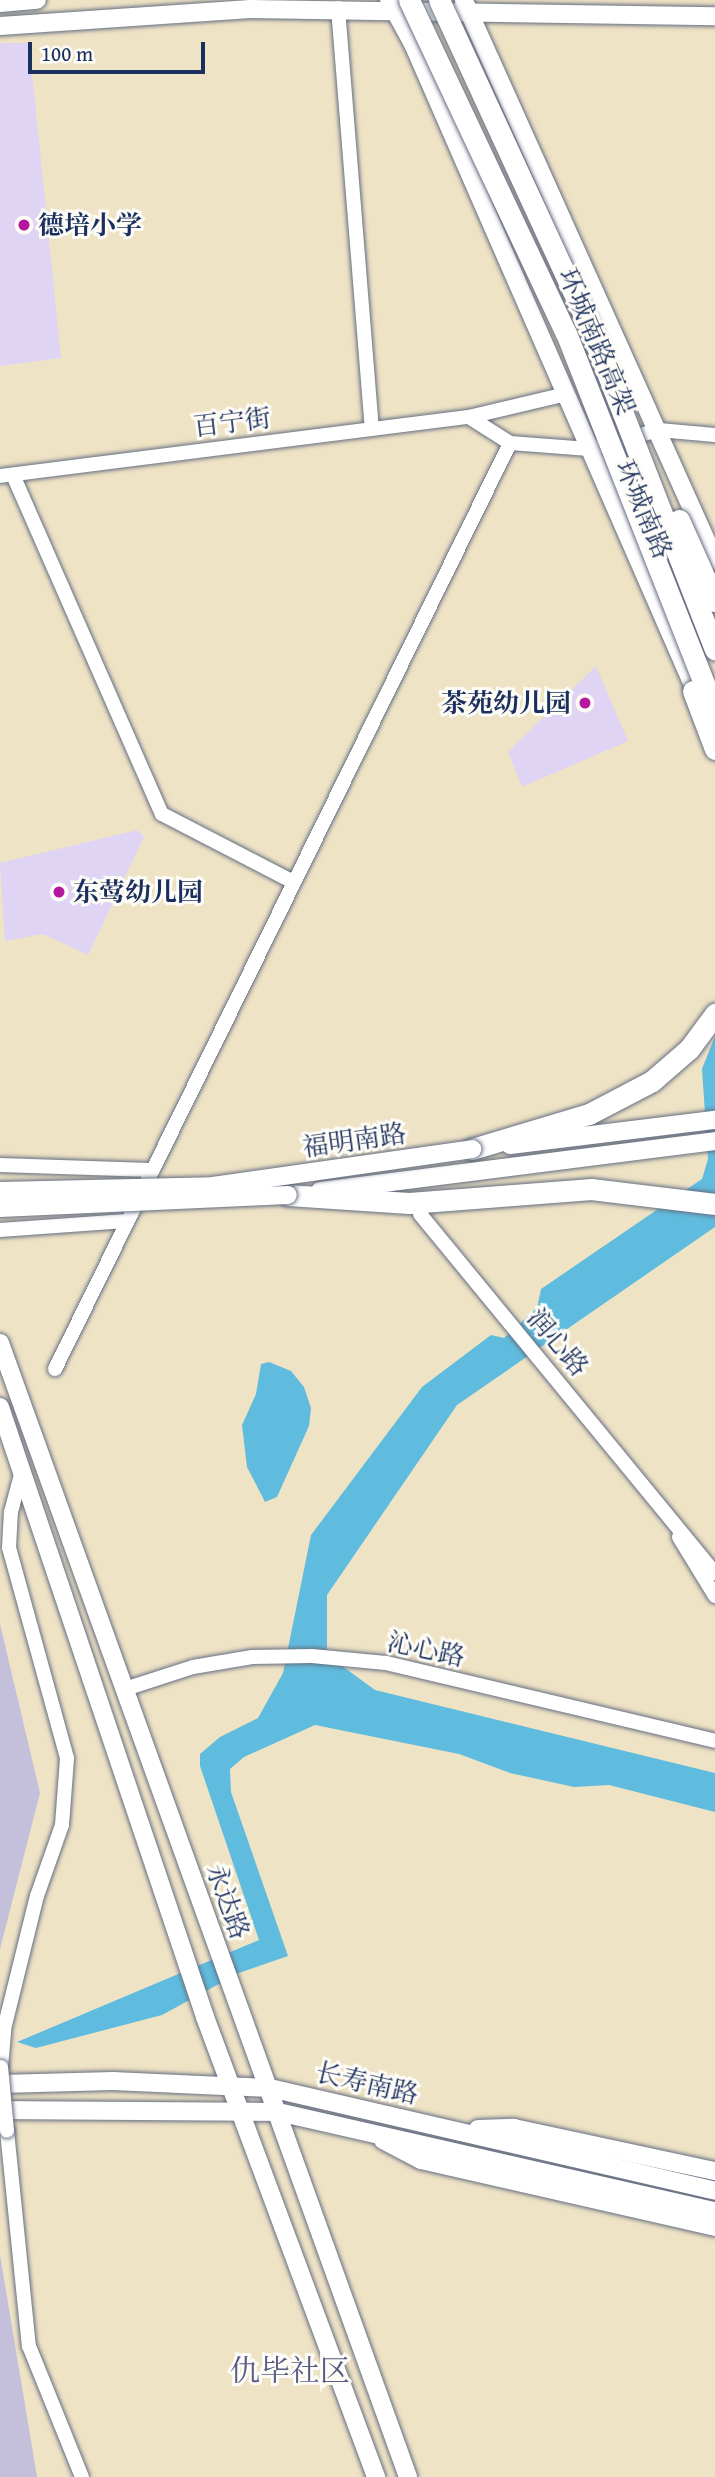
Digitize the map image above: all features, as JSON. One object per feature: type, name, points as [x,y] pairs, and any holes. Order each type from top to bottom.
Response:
[{"type":"highway","name":"环城南路高架","points":[[439,0],[590,329],[715,649]]},
{"type":"highway","name":"环城南路高架","points":[[398,4],[566,333],[715,711]]},
{"type":"highway","points":[[590,329],[715,601]]},
{"type":"highway","points":[[566,333],[636,540],[715,750]]},
{"type":"highway","points":[[472,1149],[589,1114],[652,1080],[689,1049],[715,1014]]},
{"type":"highway","points":[[288,1195],[409,1203],[591,1189],[646,1192],[715,1204]]},
{"type":"highway","points":[[646,1192],[715,1214]]},
{"type":"main road","points":[[0,3],[37,0]]},
{"type":"main road","points":[[0,26],[250,9],[398,4],[466,4],[715,16]]},
{"type":"main road","name":"环城南路","points":[[398,4],[589,449],[715,732]]},
{"type":"main road","name":"环城南路","points":[[466,4],[715,560]]},
{"type":"main road","name":"福明南路","points":[[0,1191],[213,1186],[472,1149],[715,1120]]},
{"type":"main road","name":"福明南路","points":[[0,1208],[288,1195],[715,1141]]},
{"type":"main road","name":"永达路","points":[[0,1343],[408,2477]]},
{"type":"main road","points":[[0,1407],[205,2017],[376,2477]]},
{"type":"main road","name":"长寿南路","points":[[1,2076],[270,2088],[715,2191]]},
{"type":"main road","name":"长寿南路","points":[[0,2110],[278,2112],[715,2211]]},
{"type":"main road","points":[[449,2129],[514,2128],[715,2171]]},
{"type":"main road","points":[[371,2133],[421,2160],[715,2227]]},
{"type":"street","points":[[338,8],[372,429]]},
{"type":"street","name":"百宁街","points":[[7,475],[469,417],[566,394]]},
{"type":"street","points":[[469,417],[510,443],[589,449],[659,430],[715,435]]},
{"type":"street","points":[[55,1369],[150,1170],[510,443]]},
{"type":"street","points":[[7,475],[162,814],[293,882]]},
{"type":"street","points":[[0,1165],[150,1170]]},
{"type":"street","name":"润心路","points":[[419,1214],[715,1573]]},
{"type":"street","points":[[0,1230],[126,1220]]},
{"type":"street","points":[[22,1471],[11,1512],[9,1548],[67,1758],[62,1825],[37,1896],[4,2029],[1,2076],[29,2346],[82,2477]]},
{"type":"street","name":"润心路","points":[[659,1502],[715,1596]]},
{"type":"street","name":"沁心路","points":[[125,1689],[205,1665],[252,1657],[324,1657],[386,1663],[715,1741]]},
{"type":"shaded area","name":"德培小学","points":[[0,43],[29,43],[61,358],[0,366]]},
{"type":"shaded area","name":"茶苑幼儿园","points":[[596,666],[628,741],[522,787],[508,752]]},
{"type":"shaded area","name":"东莺幼儿园","points":[[137,830],[144,837],[88,955],[43,934],[5,941],[0,863]]},
{"type":"shaded area","points":[[0,1624],[40,1793],[0,1949]]},
{"type":"shaded area","points":[[0,2255],[37,2477],[0,2477]]},
{"type":"water","points":[[715,1036],[715,1227],[457,1405],[327,1595],[327,1655],[375,1690],[715,1773],[715,1812],[609,1785],[574,1787],[510,1773],[459,1754],[315,1725],[244,1757],[230,1769],[231,1792],[288,1956],[239,1973],[162,2015],[36,2048],[17,2042],[259,1940],[200,1766],[200,1754],[220,1737],[258,1718],[283,1673],[311,1535],[422,1387],[491,1335],[504,1338],[537,1308],[541,1289],[702,1179],[708,1159],[702,1069]]},
{"type":"water","points":[[269,1362],[291,1371],[304,1387],[311,1408],[309,1426],[277,1497],[265,1502],[247,1467],[242,1425],[256,1394],[261,1364]]},
{"type":"place","name":"德培小学","points":[[24,225]]},
{"type":"place","name":"茶苑幼儿园","points":[[585,703]]},
{"type":"place","name":"东莺幼儿园","points":[[59,892]]},
{"type":"district","name":"仇毕社区","points":[[290,2370]]}]
